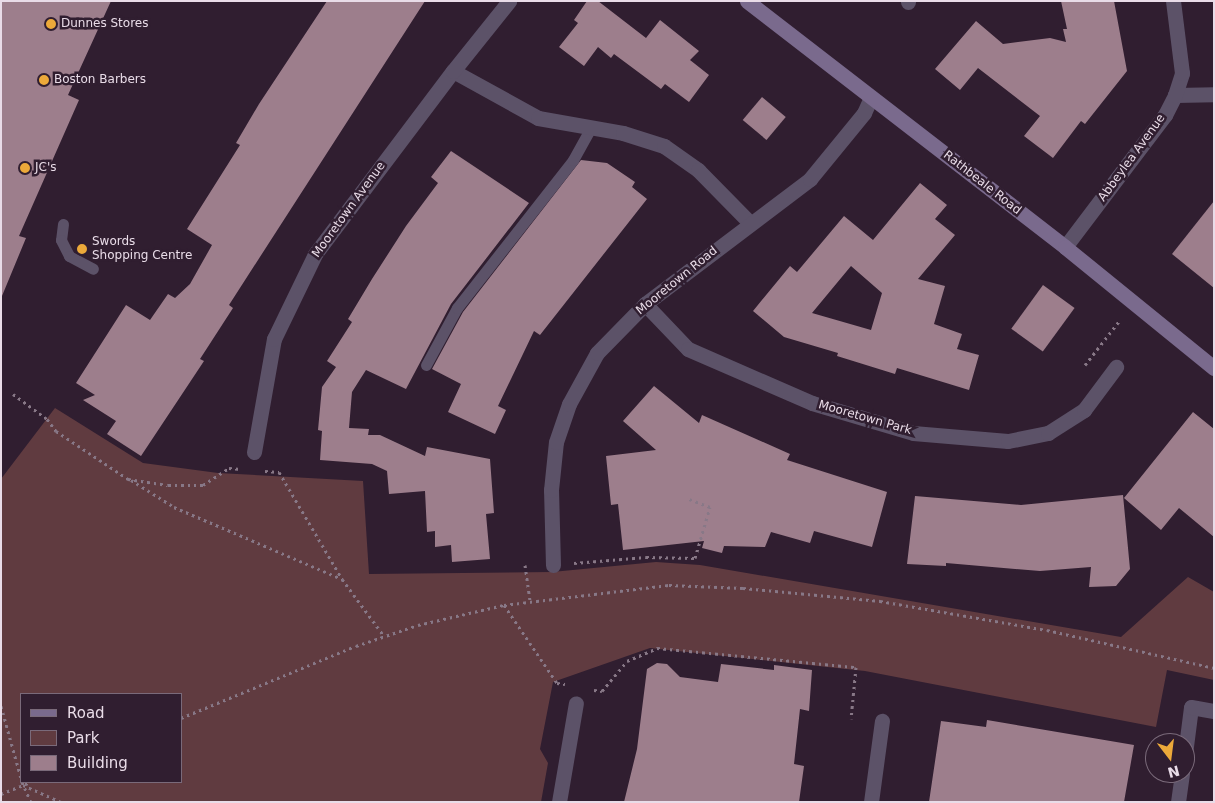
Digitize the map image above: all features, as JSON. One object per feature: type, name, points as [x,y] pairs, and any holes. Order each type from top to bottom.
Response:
[{"type":"main road","name":"Rathbeale Road","points":[[747,1],[1065,247],[1214,368]]},
{"type":"street","name":"Mooretown Avenue","points":[[254,452],[274,339],[315,254],[452,71],[510,1]]},
{"type":"street","name":"Abbeylea Avenue","points":[[1065,247],[1165,115],[1175,94],[1182,73],[1173,1]]},
{"type":"street","points":[[452,71],[538,118],[590,127],[664,146],[698,170],[750,223]]},
{"type":"street","points":[[1175,94],[1214,94]]},
{"type":"street","name":"Mooretown Road","points":[[553,565],[551,490],[556,442],[569,404],[597,353],[645,304],[750,223],[783,202],[810,179],[864,113],[871,97]]},
{"type":"street","name":"Mooretown Park","points":[[645,304],[688,349],[812,402],[913,433],[1008,441],[1048,433],[1084,410],[1116,367]]},
{"type":"street","points":[[559,802],[576,703]]},
{"type":"street","points":[[1188,733],[1191,707],[1214,711]]},
{"type":"street","points":[[871,802],[882,720]]},
{"type":"street","points":[[1178,802],[1181,783]]},
{"type":"lane","points":[[426,365],[457,308],[573,160],[590,127]]},
{"type":"lane","points":[[63,224],[61,240],[69,256],[93,269]]},
{"type":"path","points":[[1085,365],[1120,320],[1143,311]]},
{"type":"path","points":[[13,394],[47,419],[56,431],[174,507],[342,579]]},
{"type":"path","points":[[250,470],[254,452]]},
{"type":"path","points":[[128,479],[168,485],[203,485],[228,468],[279,472],[342,579],[384,636]]},
{"type":"path","points":[[553,565],[646,557],[695,558],[710,508],[687,498]]},
{"type":"path","points":[[525,565],[530,602]]},
{"type":"path","points":[[182,718],[384,636],[418,625],[504,605],[669,585],[742,588],[870,600],[1047,630],[1214,668]]},
{"type":"path","points":[[504,605],[557,683],[575,686]]},
{"type":"path","points":[[584,688],[602,691],[627,661],[657,648],[856,667],[851,719]]},
{"type":"path","points":[[1,706],[20,775]]},
{"type":"path","points":[[1,794],[20,783]]},
{"type":"path","points":[[22,783],[31,802]]},
{"type":"path","points":[[24,783],[61,802]]},
{"type":"green space","points":[[55,408],[143,463],[218,473],[363,481],[369,574],[552,572],[656,562],[700,565],[1121,637],[1188,577],[1214,592],[1214,680],[1167,670],[1156,727],[865,671],[650,648],[553,682],[540,749],[548,763],[541,802],[1,802],[1,479]]},
{"type":"building","name":"JC's","points":[[1,1],[111,1],[68,95],[79,100],[19,236],[26,238],[2,296]]},
{"type":"building","points":[[327,1],[425,1],[229,305],[233,308],[200,359],[204,361],[141,456],[107,434],[116,421],[83,400],[95,395],[76,383],[126,305],[150,320],[168,294],[175,298],[190,284],[212,245],[187,229],[240,145],[236,143],[259,104]]},
{"type":"building","points":[[587,1],[598,1],[646,38],[660,20],[699,51],[690,60],[709,75],[689,102],[665,84],[661,89],[614,54],[611,58],[598,47],[584,66],[559,47],[578,23],[574,20]]},
{"type":"building","points":[[1061,1],[1114,1],[1127,71],[1085,124],[1081,121],[1053,158],[1024,136],[1040,116],[978,68],[960,90],[935,69],[976,21],[1003,44],[1050,38],[1066,42],[1063,29],[1067,29]]},
{"type":"building","points":[[762,97],[786,117],[766,140],[743,120]]},
{"type":"building","points":[[451,151],[529,203],[451,304],[406,389],[366,370],[352,392],[349,428],[369,429],[368,435],[380,435],[425,456],[427,447],[490,459],[494,513],[486,514],[490,559],[452,562],[451,545],[435,547],[435,531],[427,532],[425,491],[389,494],[387,471],[372,464],[320,460],[322,431],[318,430],[322,387],[336,367],[327,361],[352,322],[348,319],[372,279],[406,226],[438,183],[431,177]]},
{"type":"building","points":[[581,160],[607,163],[635,182],[632,187],[647,199],[540,335],[534,331],[498,406],[506,410],[495,434],[448,412],[461,384],[432,369],[463,312]]},
{"type":"building","points":[[920,183],[947,205],[935,219],[955,235],[918,279],[945,286],[934,324],[962,334],[957,349],[979,355],[969,390],[897,368],[895,374],[837,356],[838,353],[784,337],[753,311],[790,266],[797,272],[844,216],[873,240]],"holes":[[[851,266],[882,293],[871,330],[812,313]]]},
{"type":"building","points":[[1214,201],[1214,288],[1172,254]]},
{"type":"building","points":[[1043,285],[1075,308],[1043,352],[1011,329]]},
{"type":"building","points":[[654,386],[699,423],[702,415],[790,454],[787,460],[887,492],[872,547],[814,531],[810,543],[771,532],[765,547],[724,546],[722,553],[702,548],[704,541],[623,550],[618,504],[611,505],[606,456],[656,450],[623,421]]},
{"type":"building","points":[[1193,412],[1214,429],[1214,537],[1179,508],[1161,530],[1124,498]]},
{"type":"building","points":[[1123,495],[1130,569],[1116,586],[1089,587],[1091,567],[1040,571],[946,563],[946,566],[907,564],[915,496],[1021,505]]},
{"type":"building","points":[[657,663],[667,664],[680,677],[718,682],[721,664],[774,670],[774,665],[812,670],[809,711],[800,709],[794,764],[804,766],[799,802],[624,802],[637,749],[647,669]]},
{"type":"building","points":[[987,720],[1134,745],[1124,802],[929,802],[941,721],[986,727]]},
{"type":"place","name":"Dunnes Stores","points":[[51,24]]},
{"type":"place","name":"Boston Barbers","points":[[44,80]]},
{"type":"place","name":"JC's","points":[[25,168]]},
{"type":"place","name":"Swords Shopping Centre","points":[[82,249]]}]
